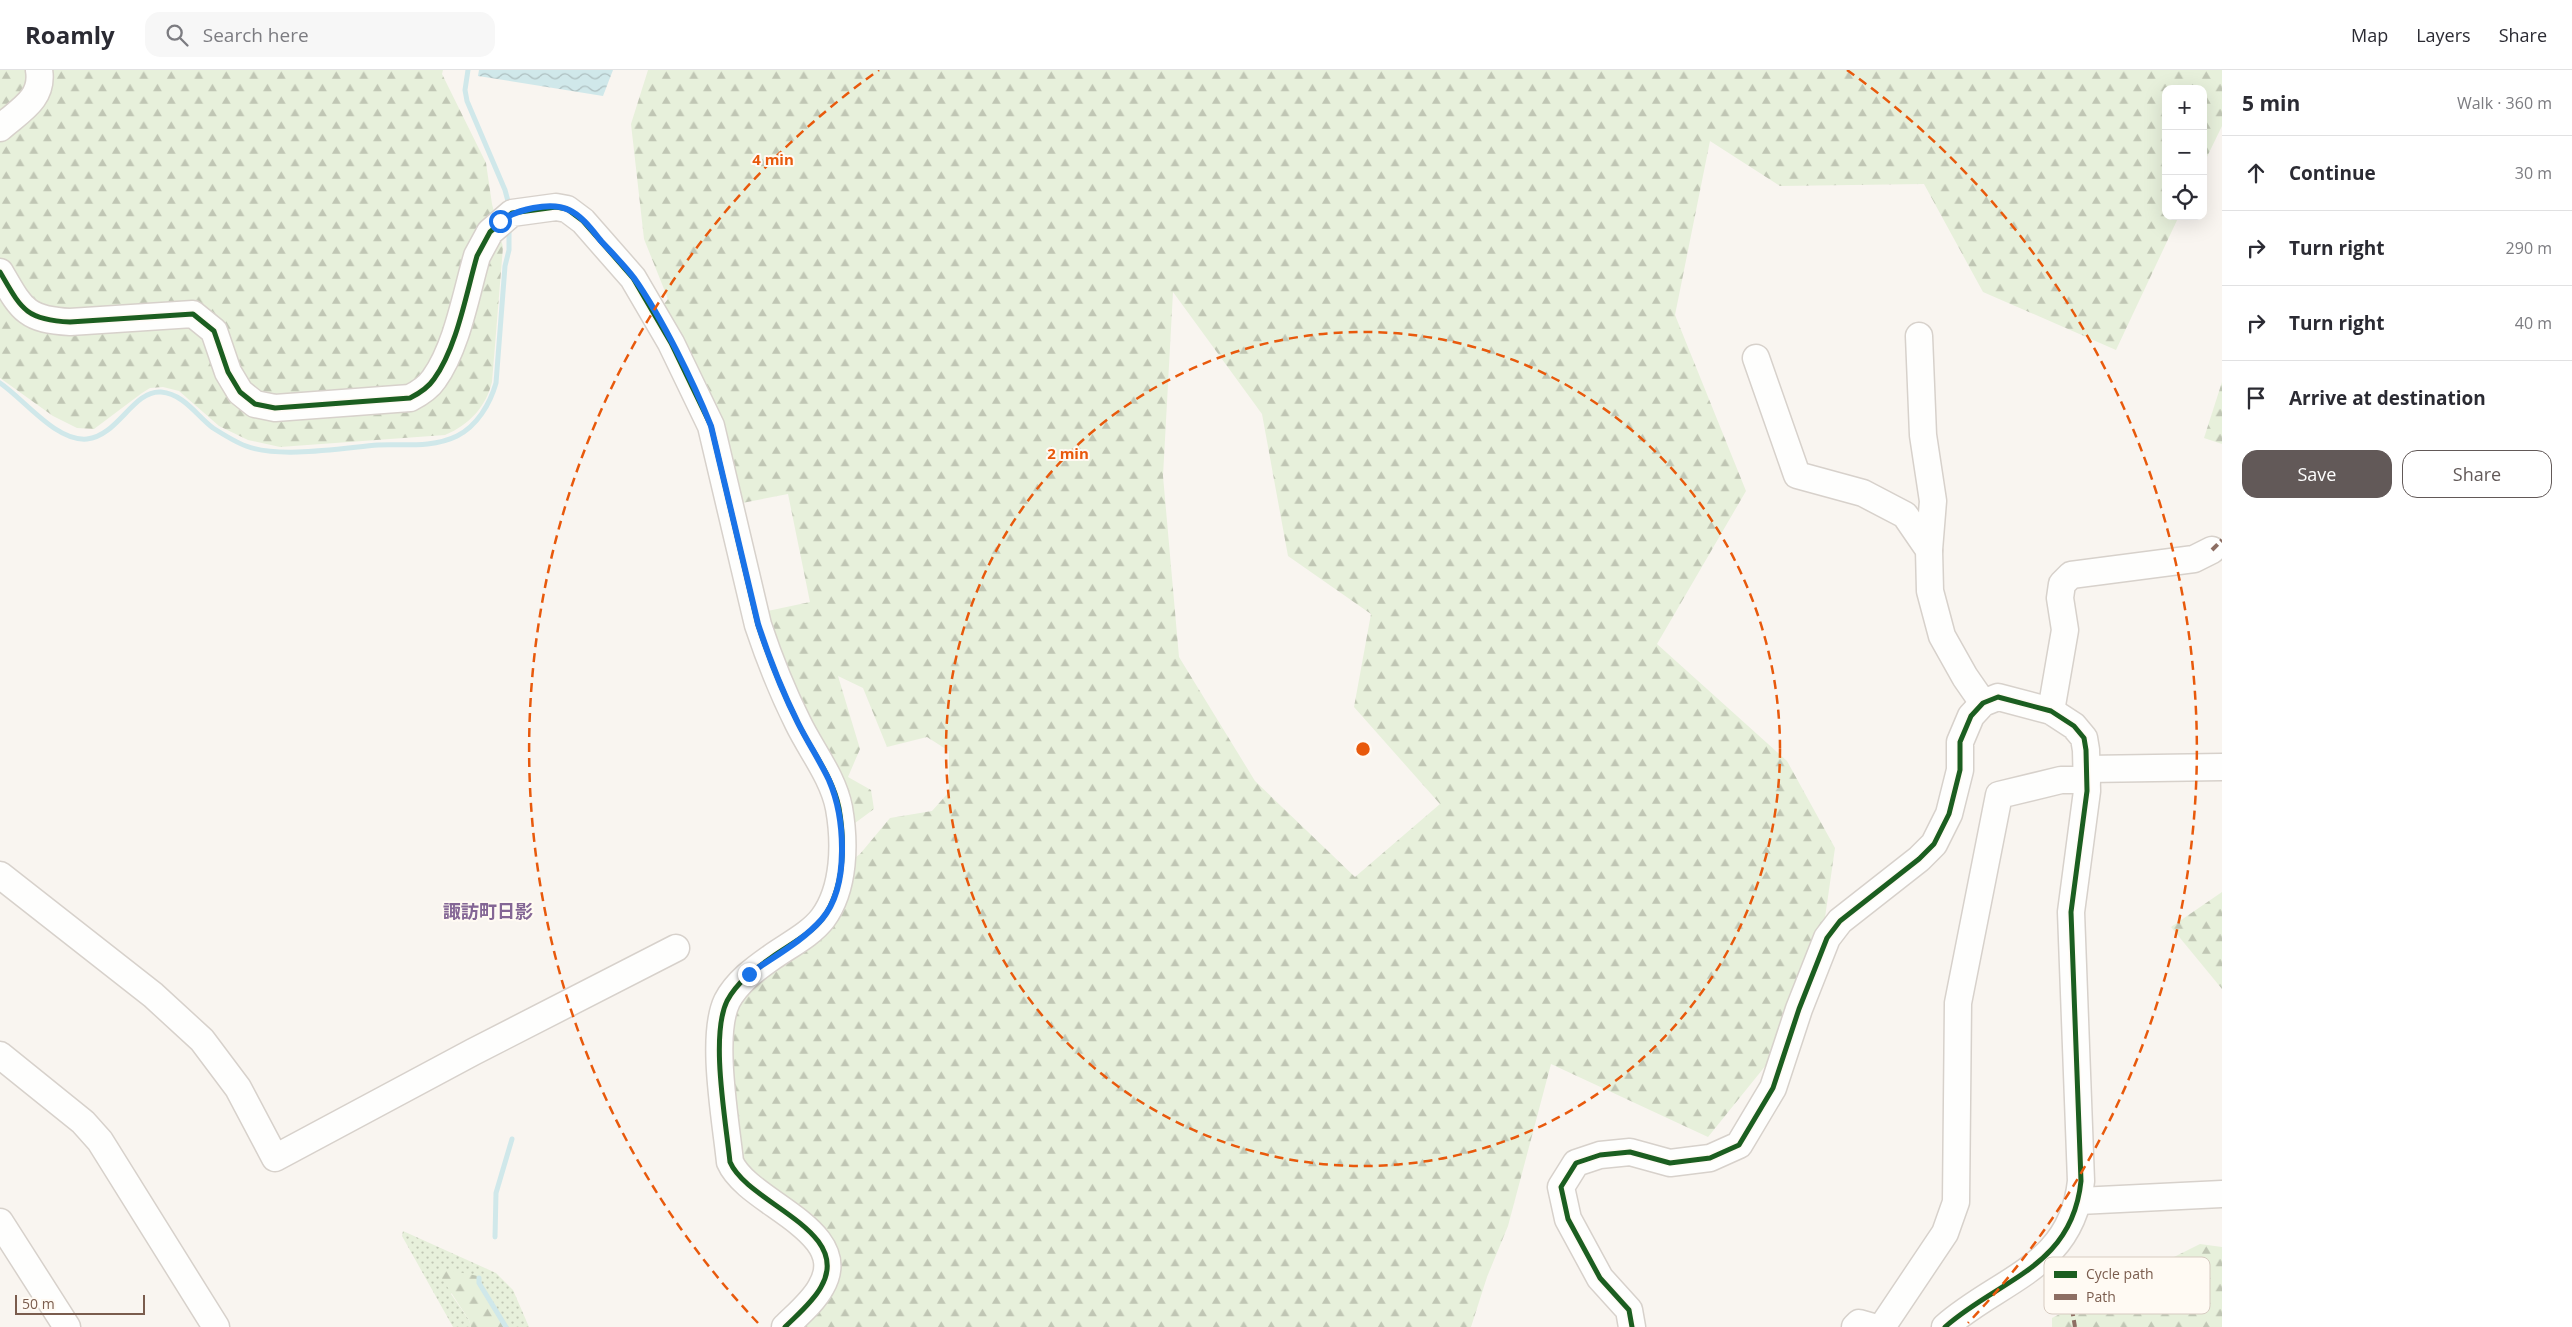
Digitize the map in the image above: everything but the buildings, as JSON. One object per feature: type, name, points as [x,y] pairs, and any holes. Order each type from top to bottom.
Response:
[{"type":"street","points":[[0,128],[32,101],[39,90],[39,70]]},
{"type":"street","points":[[0,272],[18,304],[31,314],[51,321],[193,314],[214,331],[228,372],[240,392],[255,404],[275,408],[410,398],[423,391],[433,381],[448,351],[483,242],[500,221],[512,213],[556,207],[567,209],[592,230],[633,278],[671,343],[708,419],[758,624],[767,651],[798,724],[829,780],[839,807],[842,862],[833,900],[823,918],[809,931],[749,974],[737,986],[727,1001],[721,1018],[718,1040],[730,1162],[734,1172],[750,1188],[808,1230],[822,1247],[826,1258],[825,1279],[820,1289],[785,1327]]},
{"type":"street","points":[[1919,336],[1923,435],[1933,501],[1929,550],[1930,590],[1942,636],[1965,677],[1983,703]]},
{"type":"street","points":[[1756,358],[1798,475],[1862,493],[1905,515],[1929,550]]},
{"type":"street","points":[[2051,711],[2065,630],[2060,598],[2062,584],[2071,575],[2194,559],[2212,550]]},
{"type":"street","points":[[1632,1327],[1629,1310],[1600,1278],[1568,1219],[1561,1187],[1576,1163],[1600,1156],[1630,1152],[1670,1163],[1710,1158],[1738,1145],[1773,1088],[1799,1009],[1827,938],[1840,921],[1920,859],[1934,844],[1949,814],[1960,770],[1960,742],[1971,716],[1983,703],[1998,697],[2051,711],[2074,726],[2084,738],[2087,774],[2071,912],[2081,1181],[2079,1201],[2067,1226],[2045,1257]]},
{"type":"street","points":[[1882,1327],[1945,1233],[1956,1202],[1958,1003],[1999,795],[2087,774],[2222,767]]},
{"type":"street","points":[[0,875],[153,995],[202,1040],[238,1088],[275,1158],[473,1052],[676,948]]},
{"type":"street","points":[[0,1055],[83,1122],[100,1141],[216,1327]]},
{"type":"street","points":[[2079,1201],[2222,1194]]},
{"type":"street","points":[[0,1222],[67,1327]]},
{"type":"street","points":[[1945,1327],[2024,1275],[2044,1258]]},
{"type":"street","points":[[1856,1327],[1859,1323],[1873,1327]]},
{"type":"green space","points":[[0,70],[443,70],[442,74],[486,163],[492,204],[503,247],[492,382],[481,407],[462,426],[445,435],[280,447],[248,440],[219,426],[179,391],[163,387],[150,388],[94,429],[77,428],[53,416],[0,378]]},
{"type":"green space","points":[[648,70],[2222,70],[2222,126],[2207,157],[2207,85],[2162,85],[2162,220],[2177,220],[2116,350],[1983,292],[1924,184],[1780,186],[1710,141],[1675,315],[1746,491],[1657,644],[1787,761],[1835,848],[1812,1008],[1708,1137],[1551,1064],[1508,1226],[1487,1277],[1471,1327],[797,1327],[837,1272],[743,1170],[724,1036],[738,995],[819,932],[847,864],[860,854],[890,818],[932,811],[949,792],[949,751],[927,737],[887,747],[863,688],[838,676],[860,749],[848,777],[871,790],[874,809],[851,826],[830,768],[763,612],[810,602],[788,494],[737,504],[660,309],[668,299],[644,239],[631,124]],"holes":[[[1173,292],[1262,414],[1288,556],[1371,614],[1354,707],[1440,804],[1355,877],[1255,781],[1179,657],[1163,476]]]},
{"type":"green space","points":[[2222,382],[2222,444],[2204,438]]},
{"type":"green space","points":[[2222,892],[2222,989],[2171,927]]},
{"type":"green space","points":[[403,1231],[496,1273],[513,1290],[529,1327],[508,1327],[481,1283],[481,1277],[463,1274],[451,1294],[469,1320],[471,1327],[453,1327],[402,1236]]},
{"type":"green space","points":[[2200,1244],[2222,1247],[2222,1327],[2052,1327],[2052,1318],[2060,1314],[2210,1314],[2210,1257],[2174,1257]]},
{"type":"green space","points":[[443,1269],[478,1276],[478,1284],[504,1327],[471,1327],[469,1320],[439,1274]]},
{"type":"water","points":[[479,70],[613,70],[603,96],[478,76]]},
{"type":"waterway","points":[[468,70],[465,90],[467,101],[505,190],[509,205]]},
{"type":"waterway","points":[[0,383],[52,427],[75,438],[87,439],[98,436],[108,430],[142,398],[151,393],[161,392],[183,401],[207,423],[225,436],[260,450],[311,452],[378,445],[428,444],[448,440],[464,432],[477,420],[490,399],[496,383],[505,266],[509,250],[509,227]]},
{"type":"waterway","points":[[495,1237],[496,1193],[512,1139]]},
{"type":"waterway","points":[[479,1278],[479,1283],[506,1327]]},
{"type":"marked path","points":[[2212,550],[2222,540]]},
{"type":"marked path","points":[[2073,1314],[2075,1327]]},
{"type":"cycle path","points":[[0,272],[13,295],[26,310],[34,315],[55,321],[70,322],[193,314],[214,331],[228,372],[240,392],[255,404],[275,408],[410,398],[426,388],[434,379],[449,352],[460,320],[477,256],[490,232],[512,213],[556,207],[567,209],[583,221],[633,278],[671,343],[711,426],[758,625],[787,699],[803,733],[832,785],[841,821],[842,850],[839,879],[836,893],[823,918],[799,939],[747,976],[731,994],[722,1016],[719,1057],[730,1162],[740,1177],[811,1233],[823,1249],[827,1267],[818,1293],[785,1327]]},
{"type":"cycle path","points":[[1632,1327],[1629,1310],[1600,1278],[1568,1219],[1561,1187],[1576,1163],[1600,1155],[1630,1152],[1670,1163],[1710,1158],[1739,1145],[1773,1088],[1799,1009],[1827,938],[1840,921],[1919,859],[1934,844],[1949,814],[1960,770],[1960,742],[1971,716],[1983,703],[1998,697],[2051,711],[2074,726],[2084,738],[2087,791],[2071,912],[2081,1181],[2075,1210],[2064,1234],[2048,1253],[2030,1269],[1945,1327]]},
{"type":"district","name":"諏訪町日影","points":[[488,912]]},
{"type":"route","points":[[500,221],[512,213],[521,210],[556,207],[575,213],[633,278],[646,298],[702,404],[711,426],[758,624],[767,651],[798,724],[829,780],[839,807],[842,834],[842,862],[833,900],[823,918],[809,931],[749,974]]}]
